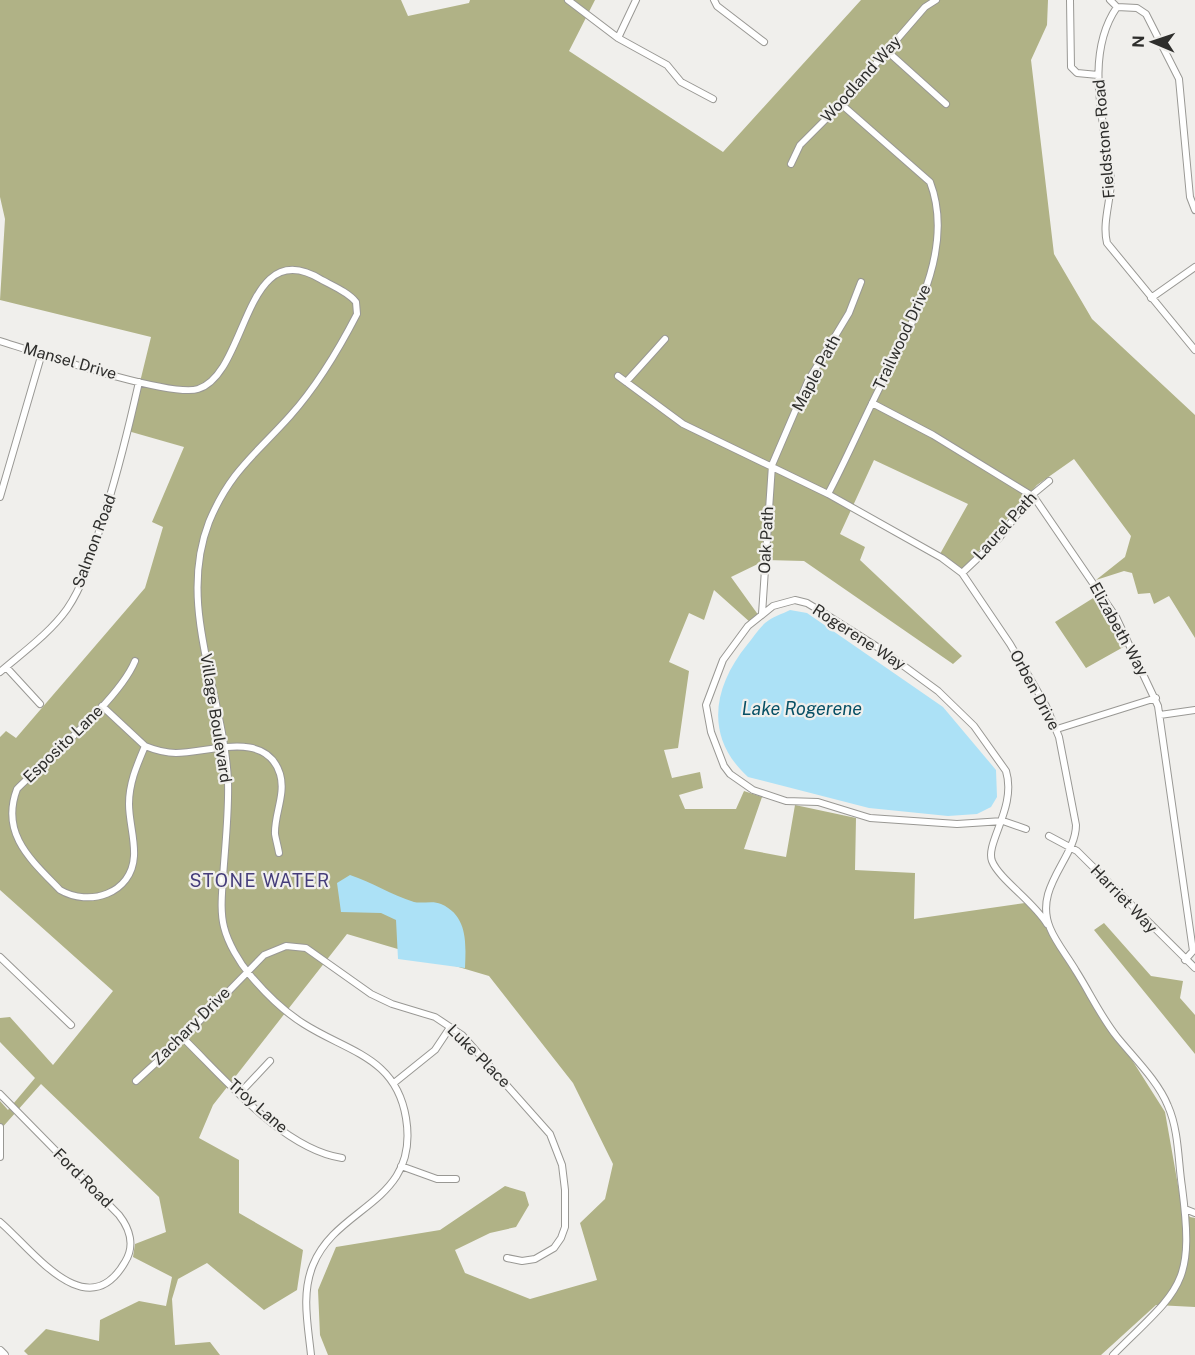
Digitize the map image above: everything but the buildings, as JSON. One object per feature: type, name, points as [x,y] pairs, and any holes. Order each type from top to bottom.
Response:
[{"type":"main road","points":[[0,1351],[4,1355]]},
{"type":"street","points":[[568,0],[618,38],[667,65],[681,81],[712,99]]},
{"type":"street","points":[[618,38],[636,0]]},
{"type":"street","points":[[714,0],[717,6],[764,42]]},
{"type":"street","name":"Woodland Way","points":[[791,164],[800,146],[841,104],[925,7],[936,0]]},
{"type":"street","points":[[1070,0],[1071,67],[1077,73],[1098,75]]},
{"type":"street","points":[[1110,0],[1117,4],[1136,7],[1146,14],[1179,79],[1190,197],[1195,210]]},
{"type":"street","name":"Fieldstone Road","points":[[1117,4],[1106,22],[1098,75],[1111,180],[1111,199],[1104,232],[1107,243],[1195,350]]},
{"type":"street","points":[[887,51],[946,104]]},
{"type":"street","name":"Trailwood Drive","points":[[828,494],[928,284],[934,260],[937,229],[936,198],[930,182],[841,104]]},
{"type":"street","points":[[1151,298],[1195,267]]},
{"type":"street","name":"Village Boulevard","points":[[139,382],[189,391],[206,385],[216,378],[224,366],[257,292],[271,278],[280,274],[307,272],[356,302],[357,314],[318,379],[288,418],[257,448],[229,483],[209,523],[203,542],[198,606],[224,748],[228,800],[222,918],[228,940],[247,972],[281,1007],[306,1025],[373,1060],[394,1083],[404,1105],[408,1126],[407,1144],[401,1166],[382,1196],[332,1236],[316,1258],[306,1295],[311,1355]]},
{"type":"street","name":"Maple Path","points":[[772,465],[808,381],[849,313],[861,282]]},
{"type":"street","points":[[626,382],[665,339]]},
{"type":"street","name":"Mansel Drive","points":[[0,341],[139,382]]},
{"type":"street","points":[[0,497],[42,353]]},
{"type":"street","name":"Orben Drive","points":[[618,376],[683,424],[828,494],[942,558],[962,573],[1034,682],[1057,729],[1076,825],[1070,848],[1054,874],[1049,893],[1049,927]]},
{"type":"street","name":"Salmon Road","points":[[0,672],[47,630],[66,610],[74,595],[94,546],[112,491],[139,382]]},
{"type":"street","name":"Elizabeth Way","points":[[872,403],[933,435],[1032,495],[1116,617],[1156,698],[1160,715],[1192,951],[1185,960]]},
{"type":"street","name":"Oak Path","points":[[762,614],[772,465]]},
{"type":"street","name":"Laurel Path","points":[[962,573],[999,538],[1032,495],[1049,481]]},
{"type":"street","name":"Rogerene Way","points":[[1003,821],[957,824],[870,818],[818,802],[786,801],[770,797],[745,786],[730,774],[717,748],[706,717],[706,705],[723,660],[748,626],[762,614],[783,602],[807,603],[882,650],[938,691],[975,726],[1006,771],[1008,806],[1003,821],[992,847],[992,862],[1040,911],[1049,927]]},
{"type":"street","name":"Esposito Lane","points":[[135,661],[129,675],[102,705],[17,789],[8,807],[8,825],[14,842],[60,890],[86,899],[106,895],[128,875],[134,854],[129,804],[132,784],[145,746]]},
{"type":"street","points":[[6,667],[40,704]]},
{"type":"street","points":[[1057,729],[1156,698]]},
{"type":"street","points":[[102,705],[145,746],[172,753],[241,746],[258,750],[271,759],[278,771],[281,785],[275,834],[279,853]]},
{"type":"street","points":[[1160,715],[1195,710]]},
{"type":"street","points":[[1003,821],[1026,829]]},
{"type":"street","name":"Harriet Way","points":[[1049,836],[1077,851],[1195,968]]},
{"type":"street","points":[[1049,927],[1114,1033],[1168,1105],[1175,1131],[1188,1253],[1179,1283],[1163,1305],[1113,1355]]},
{"type":"street","name":"Luke Place","points":[[247,972],[271,950],[286,946],[300,946],[321,956],[371,994],[392,1004],[435,1017],[445,1023],[449,1029],[462,1035],[476,1049],[550,1134],[562,1165],[566,1211],[561,1238],[554,1248],[535,1259],[522,1262],[507,1258]]},
{"type":"street","points":[[0,957],[71,1025]]},
{"type":"street","name":"Zachary Drive","points":[[136,1081],[183,1038],[247,972]]},
{"type":"street","points":[[394,1083],[435,1050],[449,1029]]},
{"type":"street","name":"Troy Lane","points":[[183,1038],[240,1093],[307,1146],[322,1155],[342,1158]]},
{"type":"street","points":[[240,1093],[270,1061]]},
{"type":"street","name":"Ford Road","points":[[0,1094],[126,1224],[130,1246],[127,1259],[117,1274],[98,1286],[80,1288],[71,1285],[0,1222]]},
{"type":"street","points":[[0,1127],[0,1157]]},
{"type":"street","points":[[401,1166],[437,1179],[456,1179]]},
{"type":"street","points":[[1185,1209],[1195,1213]]},
{"type":"green space","points":[[0,0],[401,0],[408,16],[469,3],[470,0],[595,0],[569,51],[723,152],[861,0],[1048,0],[1047,25],[1031,60],[1054,254],[1092,319],[1195,415],[1195,638],[1169,596],[1154,604],[1150,593],[1138,594],[1132,573],[1124,571],[1096,580],[1125,557],[1131,536],[1074,459],[1037,485],[963,569],[940,554],[968,504],[874,460],[840,534],[865,547],[860,560],[962,656],[953,664],[804,561],[766,560],[731,577],[759,616],[751,623],[714,590],[704,620],[689,613],[669,662],[689,671],[678,748],[664,750],[672,778],[700,772],[703,788],[679,795],[685,809],[736,809],[744,791],[762,797],[744,849],[786,857],[795,805],[856,818],[855,870],[915,873],[914,919],[1032,902],[1165,1112],[1182,1208],[1190,1217],[1195,1218],[1195,1307],[1156,1305],[1101,1355],[328,1355],[320,1335],[318,1290],[336,1247],[440,1230],[505,1186],[525,1192],[529,1205],[516,1227],[490,1233],[455,1250],[465,1273],[530,1299],[597,1280],[580,1223],[605,1199],[613,1164],[573,1083],[489,976],[347,934],[213,1105],[199,1138],[239,1160],[239,1213],[303,1250],[297,1290],[264,1310],[207,1263],[178,1279],[172,1299],[175,1345],[210,1342],[220,1355],[28,1355],[24,1351],[46,1329],[99,1341],[100,1320],[139,1301],[166,1306],[172,1277],[133,1257],[135,1244],[166,1232],[159,1197],[41,1084],[0,1130],[0,1101],[8,1110],[35,1078],[0,1042],[0,1018],[10,1017],[53,1065],[113,991],[0,890],[0,737],[6,731],[16,738],[145,588],[163,527],[152,522],[184,447],[128,431],[151,337],[0,300],[5,219],[0,197]]},
{"type":"green space","points":[[1098,595],[1127,645],[1086,668],[1055,622]]},
{"type":"green space","points":[[1104,923],[1151,976],[1183,981],[1180,998],[1195,1015],[1195,1054],[1094,930]]},
{"type":"water","name":"Lake Rogerene","points":[[790,610],[807,613],[943,707],[996,770],[997,797],[991,807],[977,814],[948,816],[869,808],[748,777],[734,762],[724,745],[719,729],[718,712],[721,695],[735,661],[762,625]]},
{"type":"water","points":[[350,875],[406,899],[438,903],[450,909],[464,931],[465,968],[398,959],[396,920],[381,913],[341,912],[337,883]]},
{"type":"district","name":"STONE WATER","points":[[260,880]]}]
